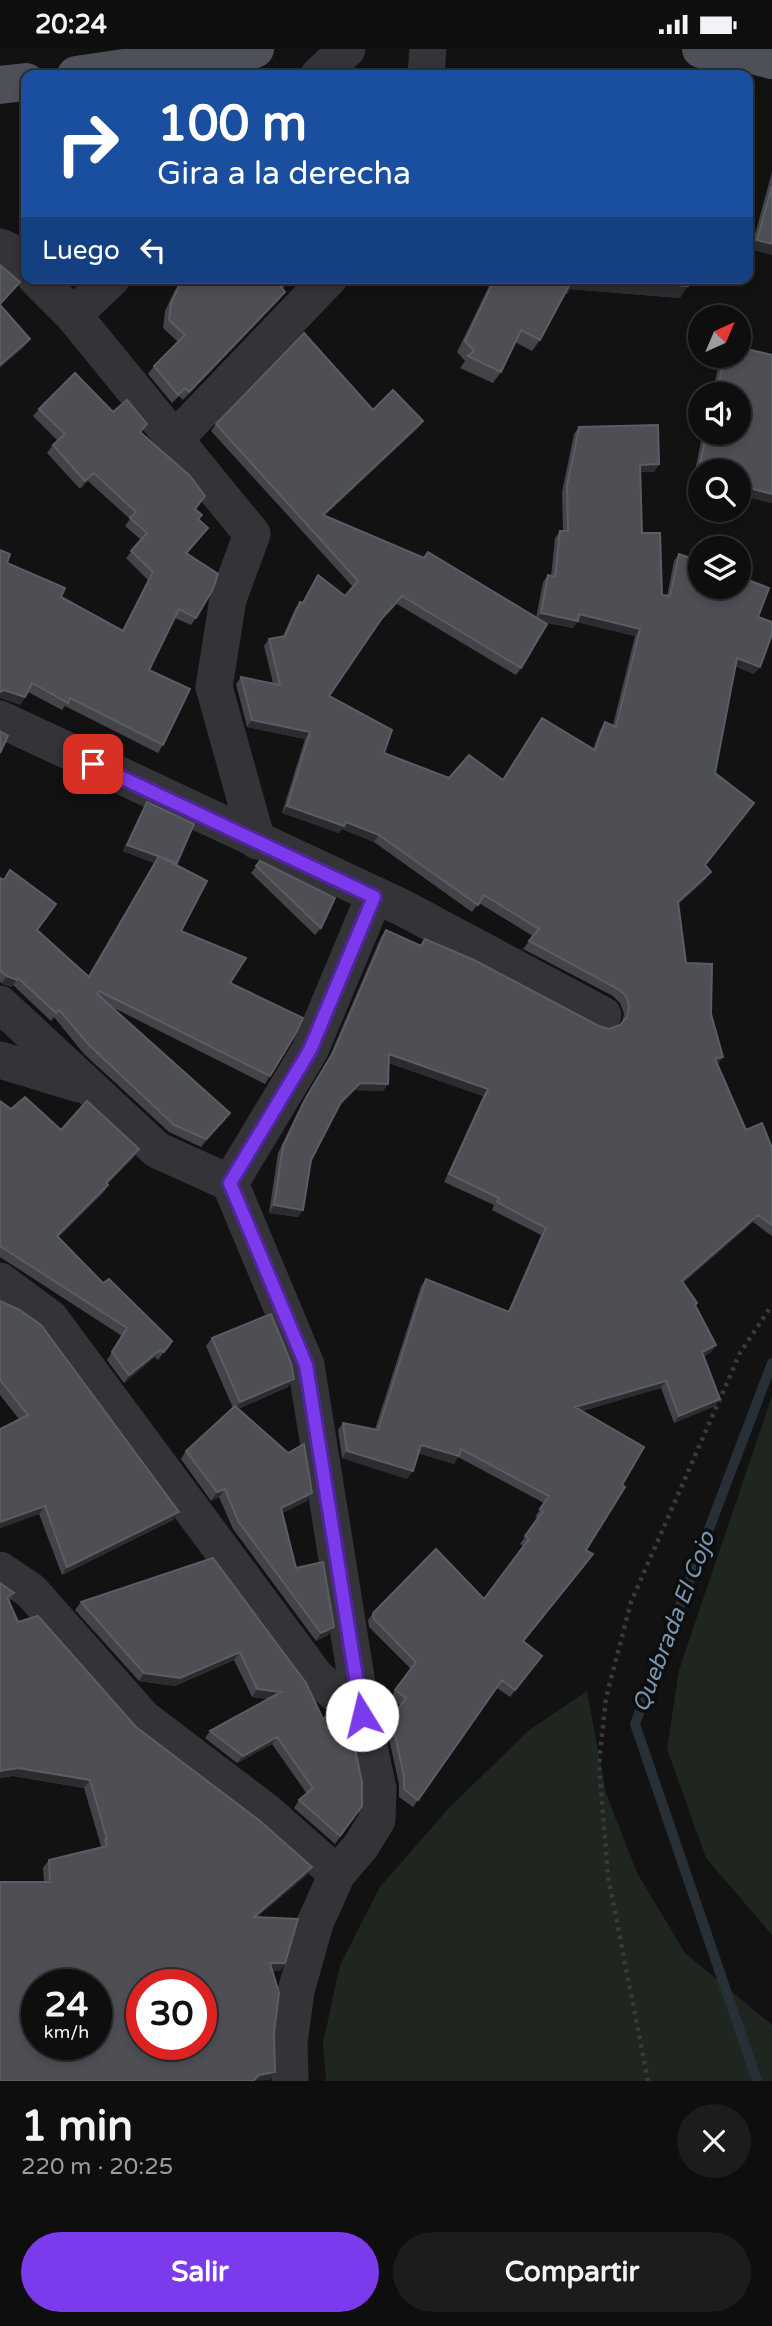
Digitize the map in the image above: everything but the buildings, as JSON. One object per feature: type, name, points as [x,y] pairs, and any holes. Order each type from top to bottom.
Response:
[{"type":"main road","points":[[110,70],[255,49]]},
{"type":"main road","points":[[701,49],[749,54],[772,60]]},
{"type":"main road","points":[[0,85],[21,83]]},
{"type":"street","points":[[324,70],[347,49]]},
{"type":"street","points":[[426,70],[428,49]]},
{"type":"street","points":[[0,247],[9,251],[21,263]]},
{"type":"street","points":[[42,284],[73,315],[252,534],[228,599],[214,687],[257,841]]},
{"type":"street","points":[[73,315],[106,284]]},
{"type":"street","points":[[175,439],[323,284]]},
{"type":"street","points":[[0,719],[374,897],[403,908],[603,1015]]},
{"type":"street","points":[[230,1183],[310,1050],[374,897]]},
{"type":"street","points":[[0,1004],[157,1150],[230,1183],[306,1365],[362,1715],[378,1788],[377,1820],[361,1846],[337,1874],[315,1923],[296,1991],[289,2043],[290,2081]]},
{"type":"street","points":[[0,1060],[87,1087]]},
{"type":"street","points":[[0,1281],[50,1318],[316,1677],[362,1715]]},
{"type":"street","points":[[0,1570],[31,1591],[142,1718],[268,1813],[337,1874]]},
{"type":"path","points":[[648,2081],[608,1876],[599,1764],[606,1698],[631,1602],[740,1353],[772,1305]]},
{"type":"shaded area","points":[[772,1396],[772,1935],[706,1858],[667,1749],[679,1670]]},
{"type":"shaded area","points":[[587,1691],[606,1793],[637,1873],[685,1953],[772,2025],[772,2081],[326,2081],[323,2043],[340,1965],[380,1887],[447,1810],[528,1731]]},
{"type":"waterway","name":"Quebrada El Cojo","points":[[757,2081],[635,1724],[772,1363]]},
{"type":"route","points":[[93,764],[374,897],[310,1050],[230,1183],[306,1365],[362,1715]]}]
